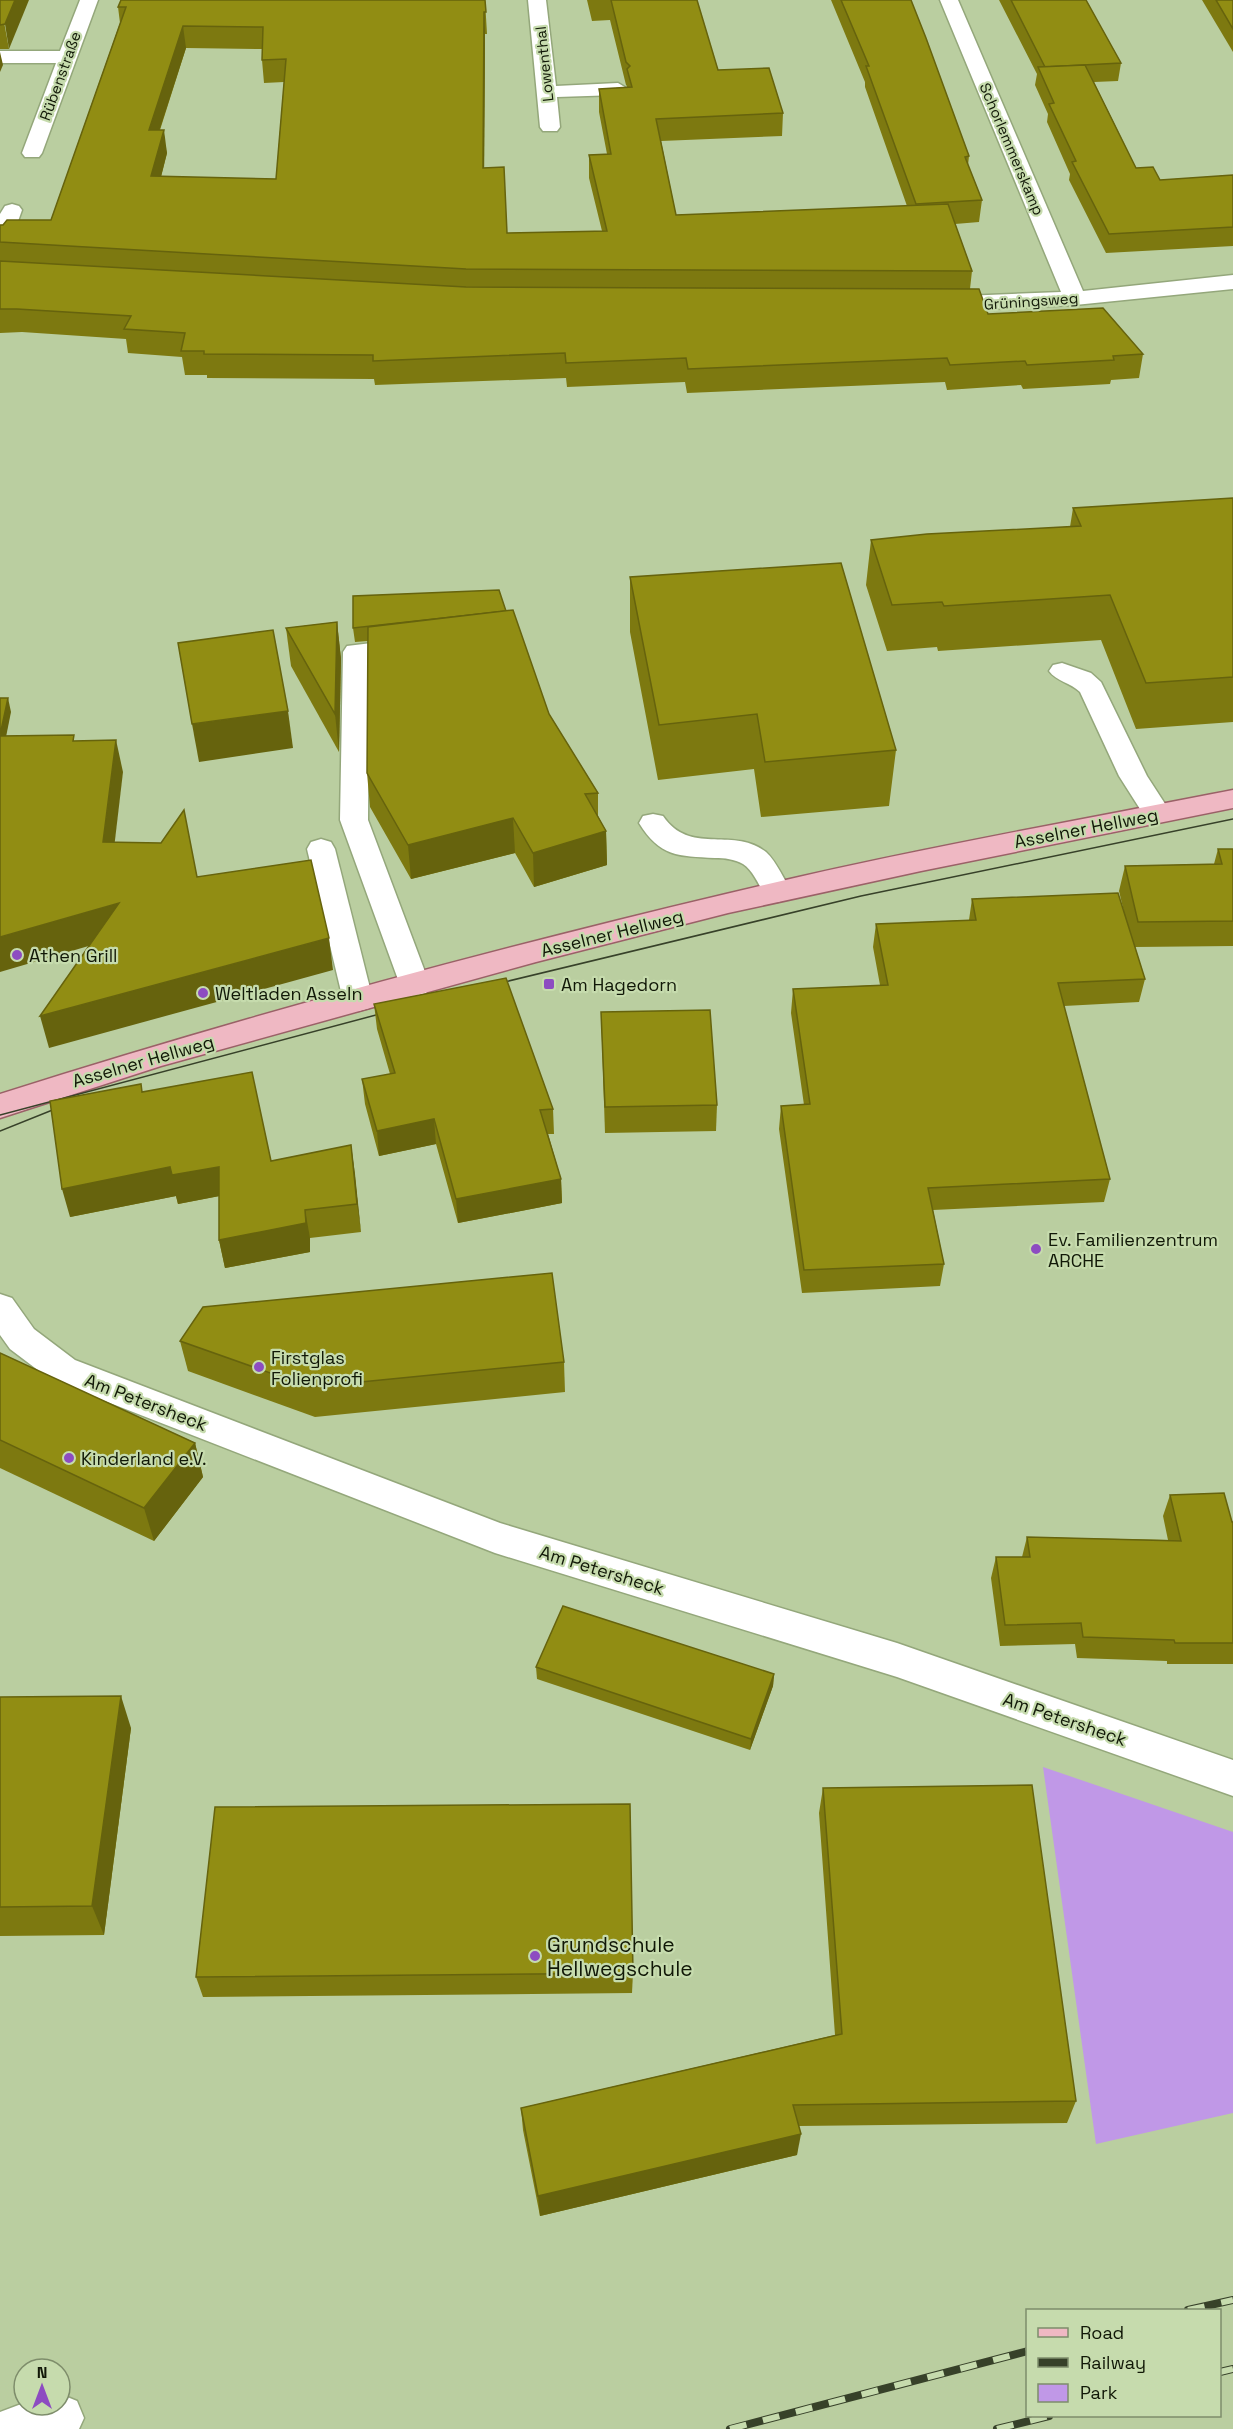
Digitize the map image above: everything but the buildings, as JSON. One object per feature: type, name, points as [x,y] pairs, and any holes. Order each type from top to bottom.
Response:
[{"type":"main road","name":"Asselner Hellweg","points":[[0,1106],[155,1056],[601,935],[777,892],[1233,799]]},
{"type":"street","name":"Rübenstraße","points":[[32,153],[89,0]]},
{"type":"street","name":"Lowenthal","points":[[538,0],[550,128]]},
{"type":"street","name":"Schorlemmerskamp","points":[[949,0],[1075,298]]},
{"type":"street","points":[[0,48],[67,57]]},
{"type":"street","points":[[546,92],[618,89]]},
{"type":"street","points":[[0,241],[12,210]]},
{"type":"street","name":"Grüningsweg","points":[[922,304],[979,304],[1075,298],[1233,282]]},
{"type":"street","points":[[415,985],[354,820],[356,652],[436,644]]},
{"type":"street","points":[[1062,671],[1082,679],[1092,688],[1133,776],[1157,813]]},
{"type":"street","points":[[653,823],[664,837],[678,846],[735,849],[755,858],[777,892]]},
{"type":"street","points":[[321,849],[358,1000]]},
{"type":"street","name":"Am Petersheck","points":[[0,1308],[22,1340],[63,1370],[495,1537],[897,1660],[1233,1778]]},
{"type":"green space","points":[[1043,1767],[1233,1832],[1233,2113],[1096,2144]]},
{"type":"tram line","points":[[492,985],[861,896],[1233,819]]},
{"type":"tram line","points":[[0,1115],[391,1011]]},
{"type":"tram line","points":[[0,1131],[60,1107]]},
{"type":"railway","points":[[1192,2309],[1233,2300]]},
{"type":"railway","points":[[730,2429],[1026,2352]]},
{"type":"railway","points":[[1221,2372],[1233,2369]]},
{"type":"railway","points":[[997,2429],[1045,2417]]},
{"type":"place","name":"Athen Grill","points":[[17,955]]},
{"type":"place","name":"Am Hagedorn","points":[[549,984]]},
{"type":"place","name":"Weltladen Asseln","points":[[203,993]]},
{"type":"place","name":"Ev. Familienzentrum ARCHE","points":[[1036,1249]]},
{"type":"place","name":"Firstglas Folienprofi","points":[[259,1367]]},
{"type":"place","name":"Kinderland e.V.","points":[[69,1458]]},
{"type":"place","name":"Grundschule Hellwegschule","points":[[535,1956]]}]
